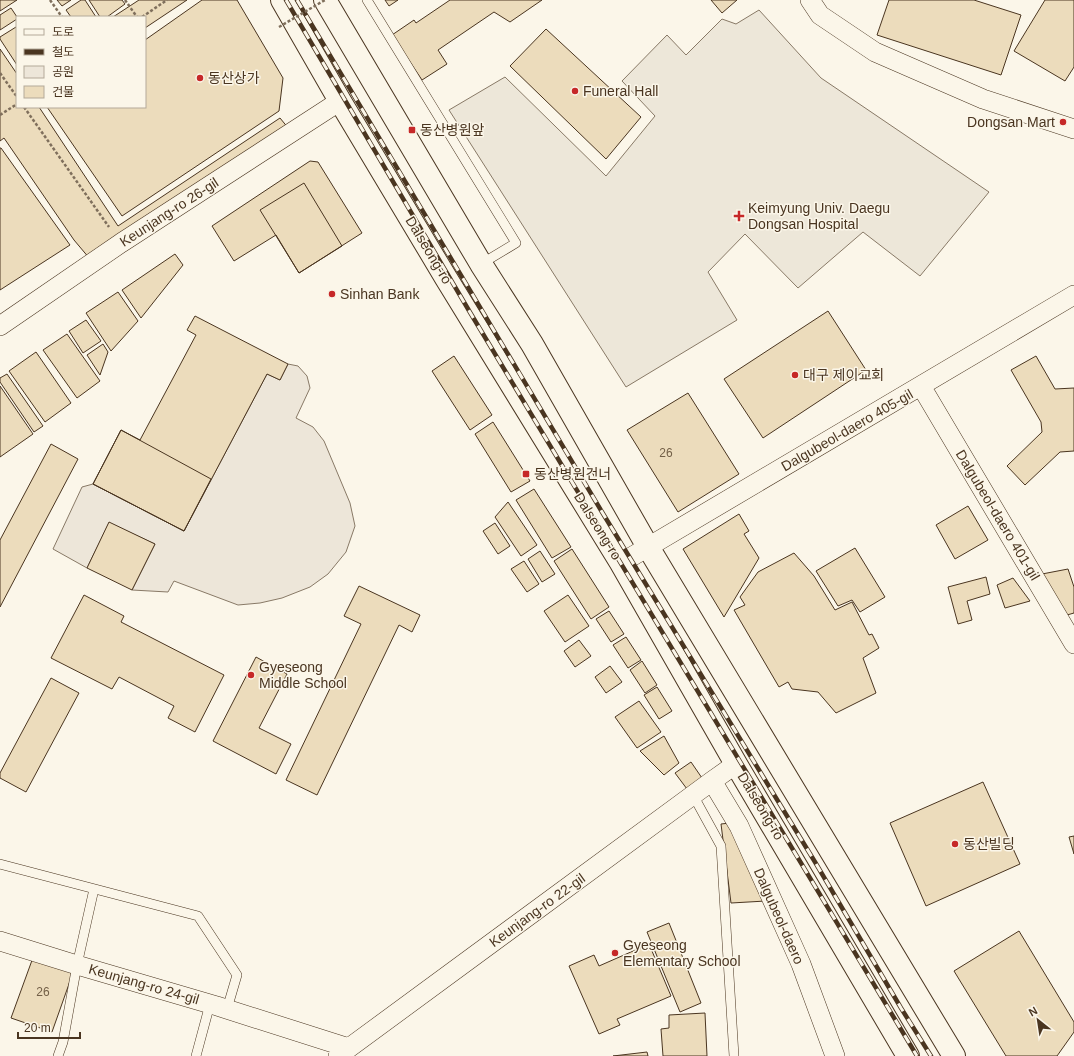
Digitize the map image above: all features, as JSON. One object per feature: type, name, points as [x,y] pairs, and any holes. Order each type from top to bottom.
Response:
[{"type":"main road","name":"Dalseong-ro","points":[[282,0],[340,101],[446,278],[621,563],[736,764],[908,1056]]},
{"type":"main road","points":[[325,0],[481,264],[532,344],[648,547],[954,1056]]},
{"type":"street","points":[[810,0],[820,15],[875,52],[983,99],[1074,129]]},
{"type":"street","name":"Keunjang-ro 26-gil","points":[[0,326],[121,244],[340,101]]},
{"type":"street","name":"Dalgubeol-daero 405-gil","points":[[621,563],[1074,296]]},
{"type":"street","name":"Dalgubeol-daero 401-gil","points":[[922,386],[1074,644]]},
{"type":"street","name":"Keunjang-ro 22-gil","points":[[343,1052],[736,764]]},
{"type":"street","name":"Dalgubeol-daero","points":[[712,781],[739,826],[795,950],[835,1056]]},
{"type":"street","name":"Keunjang-ro 24-gil","points":[[0,941],[219,1006],[343,1052]]},
{"type":"lane","points":[[367,0],[516,243],[481,264]]},
{"type":"lane","points":[[693,795],[721,846],[734,1056]]},
{"type":"lane","name":"Keunjang-ro 24-gil","points":[[0,864],[198,916],[237,975],[219,1006],[196,1056]]},
{"type":"lane","name":"Keunjang-ro 24-gil","points":[[58,1056],[63,1042],[77,965],[94,889]]},
{"type":"path","points":[[50,0],[61,16]]},
{"type":"path","points":[[125,0],[136,16]]},
{"type":"path","points":[[143,16],[167,0]]},
{"type":"path","points":[[279,27],[325,0]]},
{"type":"path","points":[[0,73],[16,96]]},
{"type":"path","points":[[0,115],[16,105]]},
{"type":"path","points":[[25,108],[121,244]]},
{"type":"green space","points":[[288,364],[298,366],[307,376],[310,388],[296,418],[313,427],[324,441],[350,503],[355,526],[346,552],[328,574],[310,587],[282,598],[260,603],[238,605],[174,581],[168,592],[132,590],[155,544],[109,523],[87,568],[53,549],[82,487],[93,484],[184,531],[267,374],[280,380]]},
{"type":"shaded area","points":[[759,10],[821,78],[989,192],[920,276],[863,232],[798,288],[745,234],[708,272],[737,320],[626,387],[449,110],[505,77],[606,176],[655,116],[622,81],[667,35],[686,55],[722,19],[736,24]]},
{"type":"building","points":[[0,0],[17,0],[0,11]]},
{"type":"building","points":[[57,0],[71,0],[62,6]]},
{"type":"building","points":[[81,0],[85,0],[95,16],[70,16],[66,10]]},
{"type":"building","points":[[89,0],[122,0],[125,4],[108,16],[99,16]]},
{"type":"building","points":[[139,0],[187,0],[146,27],[146,16],[115,16]]},
{"type":"building","points":[[202,0],[237,0],[283,78],[279,111],[122,216],[48,108],[146,108],[146,39]]},
{"type":"building","points":[[385,0],[398,0],[389,6]]},
{"type":"building","points":[[450,0],[542,0],[510,22],[494,12],[438,50],[447,64],[422,80],[392,35],[414,20],[416,23]]},
{"type":"building","points":[[711,0],[737,0],[722,13]]},
{"type":"building","points":[[889,0],[974,0],[1021,15],[1001,75],[877,35]]},
{"type":"building","points":[[1045,0],[1074,0],[1074,67],[1065,81],[1014,51]]},
{"type":"building","points":[[11,8],[16,16],[16,20],[0,30],[0,15]]},
{"type":"building","points":[[16,27],[16,63],[0,39],[0,37]]},
{"type":"building","name":"Funeral Hall","points":[[546,29],[641,117],[606,159],[510,66]]},
{"type":"building","points":[[0,49],[16,73],[16,108],[40,108],[118,226],[280,118],[289,129],[90,259],[74,240],[4,138],[0,141]]},
{"type":"building","points":[[0,148],[70,245],[0,290]]},
{"type":"building","points":[[310,161],[318,162],[362,233],[299,273],[276,235],[234,261],[212,226]]},
{"type":"building","points":[[304,183],[342,246],[299,273],[260,210]]},
{"type":"building","points":[[175,254],[183,265],[141,318],[122,290]]},
{"type":"building","points":[[118,292],[138,321],[111,351],[86,313]]},
{"type":"building","name":"대구 제이교회","points":[[828,311],[866,370],[763,438],[724,379]]},
{"type":"building","points":[[195,316],[288,364],[280,380],[267,374],[184,531],[93,484],[121,430],[140,440],[196,335],[187,330]]},
{"type":"building","points":[[86,320],[101,341],[83,353],[69,331]]},
{"type":"building","points":[[67,334],[100,381],[77,398],[43,350]]},
{"type":"building","points":[[103,344],[108,352],[100,375],[87,355]]},
{"type":"building","points":[[36,352],[71,403],[45,422],[9,371]]},
{"type":"building","points":[[454,356],[492,415],[470,430],[432,371]]},
{"type":"building","points":[[1036,356],[1055,389],[1074,388],[1074,451],[1060,452],[1025,485],[1007,466],[1042,432],[1041,422],[1011,370]]},
{"type":"building","points":[[7,374],[43,426],[34,432],[0,382],[0,378]]},
{"type":"building","points":[[0,386],[33,434],[0,457]]},
{"type":"building","points":[[688,393],[739,474],[678,512],[627,430]]},
{"type":"building","points":[[493,422],[530,481],[511,492],[475,434]]},
{"type":"building","points":[[121,430],[211,479],[184,531],[93,484]]},
{"type":"building","points":[[51,444],[78,459],[0,607],[0,540]]},
{"type":"building","points":[[534,489],[571,547],[552,558],[516,500]]},
{"type":"building","points":[[508,502],[537,545],[521,556],[495,517]]},
{"type":"building","points":[[968,506],[988,540],[955,559],[936,525]]},
{"type":"building","points":[[739,514],[749,531],[744,534],[759,558],[724,617],[683,549]]},
{"type":"building","points":[[109,522],[155,544],[132,590],[87,568]]},
{"type":"building","points":[[495,523],[510,546],[498,554],[483,531]]},
{"type":"building","points":[[855,548],[885,597],[860,612],[852,600],[838,606],[816,571]]},
{"type":"building","points":[[572,549],[609,607],[591,619],[554,561]]},
{"type":"building","points":[[540,551],[555,574],[542,582],[528,559]]},
{"type":"building","points":[[794,553],[814,576],[835,610],[852,602],[869,635],[872,634],[879,648],[863,658],[876,693],[836,713],[818,692],[792,689],[788,682],[779,687],[734,610],[745,605],[740,597],[758,572]]},
{"type":"building","points":[[524,561],[539,584],[527,592],[511,569]]},
{"type":"building","points":[[1068,569],[1074,587],[1074,613],[1067,615],[1042,574]]},
{"type":"building","points":[[986,577],[990,594],[967,601],[972,620],[958,624],[948,587]]},
{"type":"building","points":[[1013,578],[1030,601],[1005,608],[997,585]]},
{"type":"building","points":[[359,586],[420,615],[412,632],[399,625],[317,795],[286,780],[361,624],[344,616]]},
{"type":"building","points":[[84,595],[124,616],[121,622],[224,675],[195,732],[168,718],[174,706],[119,677],[112,689],[51,658]]},
{"type":"building","points":[[568,595],[589,626],[565,642],[544,611]]},
{"type":"building","points":[[609,611],[624,634],[611,642],[596,619]]},
{"type":"building","points":[[626,637],[641,660],[628,668],[613,645]]},
{"type":"building","points":[[579,640],[591,656],[575,667],[564,651]]},
{"type":"building","points":[[256,657],[287,674],[259,728],[291,744],[276,774],[213,741]]},
{"type":"building","points":[[642,661],[657,685],[645,693],[630,670]]},
{"type":"building","points":[[610,666],[622,682],[606,693],[595,677]]},
{"type":"building","points":[[51,678],[79,693],[26,792],[0,778],[0,773]]},
{"type":"building","points":[[657,687],[672,711],[659,719],[644,695]]},
{"type":"building","points":[[639,701],[661,732],[637,748],[615,717]]},
{"type":"building","points":[[664,736],[679,763],[664,775],[640,751]]},
{"type":"building","points":[[691,762],[702,778],[687,789],[675,773]]},
{"type":"building","name":"동산빌딩","points":[[983,782],[1020,864],[926,906],[890,823]]},
{"type":"building","points":[[730,823],[766,901],[731,903],[721,824]]},
{"type":"building","points":[[1074,836],[1074,854],[1069,837]]},
{"type":"building","points":[[669,923],[701,1003],[680,1012],[647,932]]},
{"type":"building","points":[[1019,931],[1074,1022],[1074,1032],[1057,1056],[1006,1056],[954,971]]},
{"type":"building","points":[[649,944],[671,996],[617,1019],[620,1025],[599,1034],[569,966],[594,955],[599,966]]},
{"type":"building","points":[[35,952],[75,967],[52,1032],[11,1018]]},
{"type":"building","points":[[705,1013],[707,1056],[663,1056],[661,1029],[669,1028],[669,1015]]},
{"type":"building","points":[[647,1052],[648,1056],[613,1056]]},
{"type":"railway","points":[[286,0],[471,314],[917,1056]]},
{"type":"railway","points":[[297,0],[602,512],[931,1056]]},
{"type":"place","name":"동산상가","points":[[200,78]]},
{"type":"place","name":"Funeral Hall","points":[[575,91]]},
{"type":"place","name":"Dongsan Mart","points":[[1063,122]]},
{"type":"place","name":"동산병원앞","points":[[412,130]]},
{"type":"place","name":"Keimyung Univ. Daegu Dongsan Hospital","points":[[739,216]]},
{"type":"place","name":"Sinhan Bank","points":[[332,294]]},
{"type":"place","name":"대구 제이교회","points":[[795,375]]},
{"type":"place","name":"동산병원건너","points":[[526,474]]},
{"type":"place","name":"Gyeseong Middle School","points":[[251,675]]},
{"type":"place","name":"동산빌딩","points":[[955,844]]},
{"type":"place","name":"Gyeseong Elementary School","points":[[615,953]]}]
